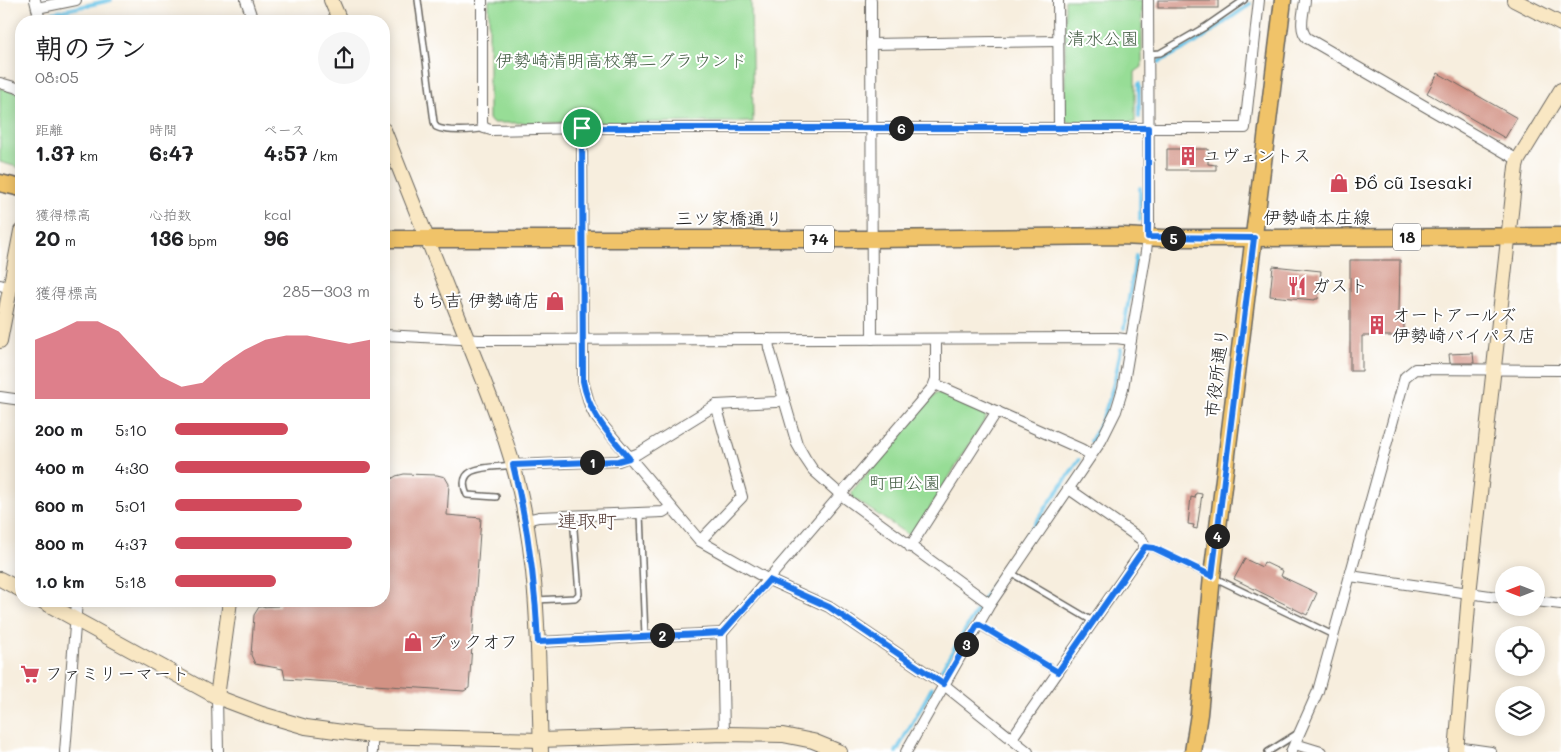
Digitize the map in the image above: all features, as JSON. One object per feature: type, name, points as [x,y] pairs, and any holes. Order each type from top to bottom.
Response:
[{"type":"main road","name":"市役所通り","points":[[1194,752],[1212,576],[1283,3]]},
{"type":"main road","points":[[0,183],[15,187]]},
{"type":"main road","name":"三ツ家橋通り","points":[[390,239],[872,239],[1122,236],[1254,238]]},
{"type":"main road","name":"伊勢崎本庄線","points":[[1254,238],[1561,236]]},
{"type":"street","points":[[36,4],[76,0]]},
{"type":"street","points":[[246,0],[251,15]]},
{"type":"street","points":[[331,0],[337,15]]},
{"type":"street","points":[[482,0],[482,123],[484,128],[491,130],[582,128],[1245,128],[1259,0]]},
{"type":"street","points":[[871,0],[872,339]]},
{"type":"street","points":[[1058,0],[1059,129]]},
{"type":"street","points":[[906,752],[990,604],[1092,455],[1108,429],[1116,411],[1123,388],[1148,237],[1148,0]]},
{"type":"street","points":[[1305,0],[1302,28],[1303,34],[1308,38],[1518,160]]},
{"type":"street","points":[[1514,0],[1561,24]]},
{"type":"street","points":[[871,44],[1058,41]]},
{"type":"street","points":[[0,83],[15,87]]},
{"type":"street","points":[[1491,752],[1456,749],[1469,594],[1518,160],[1561,90]]},
{"type":"street","points":[[582,128],[583,381],[595,416],[700,541],[769,580],[829,607],[943,684],[1028,752]]},
{"type":"street","points":[[390,145],[467,339],[513,465],[532,555],[538,642],[541,746]]},
{"type":"street","points":[[0,341],[5,287],[15,252]]},
{"type":"street","points":[[390,335],[467,339],[582,340],[1116,338],[1131,340]]},
{"type":"street","points":[[768,339],[795,436],[805,458],[819,476],[841,495],[990,604]]},
{"type":"street","points":[[724,734],[722,633],[935,384],[936,339]]},
{"type":"street","points":[[1321,752],[1293,748],[1318,691],[1405,376],[1415,369],[1561,370]]},
{"type":"street","points":[[935,384],[1092,455]]},
{"type":"street","points":[[0,397],[15,399]]},
{"type":"street","points":[[513,465],[618,461],[629,458],[716,405],[784,400]]},
{"type":"street","points":[[700,541],[742,497],[716,405]]},
{"type":"street","points":[[910,546],[997,411]]},
{"type":"street","points":[[1012,738],[1145,547],[1142,540],[1069,489]]},
{"type":"street","points":[[526,520],[663,512],[671,507]]},
{"type":"street","points":[[1350,576],[1495,597]]},
{"type":"street","points":[[0,579],[15,587]]},
{"type":"street","points":[[1545,602],[1561,604]]},
{"type":"street","points":[[53,607],[217,697],[262,714],[306,727],[372,736],[541,746],[724,734],[783,735],[813,740],[840,752]]},
{"type":"street","points":[[65,752],[77,607]]},
{"type":"street","points":[[218,752],[217,697],[229,607]]},
{"type":"street","points":[[538,642],[722,633]]},
{"type":"street","points":[[372,736],[372,752]]},
{"type":"lane","points":[[418,0],[436,127],[442,130],[484,128]]},
{"type":"lane","points":[[1148,54],[1156,54],[1166,50],[1205,27],[1244,0]]},
{"type":"lane","points":[[496,497],[467,495],[464,489],[466,477],[470,471],[479,468],[513,465]]},
{"type":"lane","points":[[640,514],[644,636]]},
{"type":"lane","points":[[536,600],[575,598],[579,594],[573,517]]},
{"type":"lane","points":[[1145,547],[1154,548],[1334,635]]},
{"type":"lane","points":[[1011,573],[1094,622]]},
{"type":"lane","points":[[978,624],[1058,672]]},
{"type":"lane","points":[[1268,752],[1298,733]]},
{"type":"green space","name":"伊勢崎清明高校第二グラウンド","points":[[489,0],[751,0],[753,122],[492,123],[489,119]]},
{"type":"green space","name":"清水公園","points":[[1065,0],[1142,0],[1142,67],[1135,72],[1135,122],[1069,122],[1065,119]]},
{"type":"green space","points":[[0,88],[15,92],[15,166],[0,162]]},
{"type":"green space","name":"町田公園","points":[[936,394],[943,394],[985,412],[986,418],[913,535],[907,534],[853,498],[852,491]]},
{"type":"building","points":[[1158,0],[1218,0],[1218,8],[1158,8]]},
{"type":"building","points":[[1438,73],[1517,118],[1505,138],[1427,93]]},
{"type":"building","name":"ユヴェントス","points":[[1167,149],[1208,149],[1208,164],[1216,165],[1216,170],[1167,170]]},
{"type":"building","name":"オートアールズ 伊勢崎バイパス店","points":[[1350,260],[1400,260],[1399,314],[1404,314],[1404,336],[1362,336],[1362,371],[1350,371]]},
{"type":"building","points":[[1273,266],[1321,271],[1318,299],[1270,296]]},
{"type":"building","points":[[1473,353],[1474,363],[1450,363],[1449,354]]},
{"type":"building","points":[[404,474],[445,477],[449,484],[447,515],[481,518],[469,688],[464,691],[285,679],[283,669],[255,664],[251,655],[254,615],[259,607],[390,607],[390,480]]},
{"type":"building","points":[[1196,493],[1202,494],[1197,529],[1193,528],[1194,525],[1188,524],[1191,497],[1195,498]]},
{"type":"building","points":[[1245,559],[1262,567],[1264,562],[1283,571],[1281,576],[1317,593],[1307,615],[1234,579]]},
{"type":"waterway","points":[[53,13],[111,0]]},
{"type":"waterway","points":[[1159,62],[1195,43],[1250,4]]},
{"type":"waterway","points":[[1139,84],[1139,117]]},
{"type":"waterway","points":[[1140,188],[1140,220]]},
{"type":"waterway","points":[[1124,328],[1136,256]]},
{"type":"waterway","points":[[1091,441],[1102,419],[1110,396],[1121,349]]},
{"type":"waterway","points":[[942,669],[988,592],[1079,460]]},
{"type":"waterway","points":[[896,752],[932,688]]},
{"type":"place","name":"ユヴェントス","points":[[1188,156]]},
{"type":"place","name":"Đồ cũ Isesaki","points":[[1339,183]]},
{"type":"place","name":"ガスト","points":[[1297,286]]},
{"type":"place","name":"もち吉 伊勢崎店","points":[[555,301]]},
{"type":"place","name":"オートアールズ 伊勢崎バイパス店","points":[[1377,325]]},
{"type":"place","name":"ブックオフ","points":[[413,642]]},
{"type":"place","name":"ファミリーマート","points":[[30,674]]},
{"type":"district","name":"連取町","points":[[587,521]]},
{"type":"route","points":[[582,128],[1148,128],[1148,237],[1254,238],[1212,576],[1154,548],[1145,547],[1058,672],[978,624],[943,684],[829,607],[769,580],[722,633],[538,642],[532,555],[513,465],[618,461],[629,458],[595,416],[585,393],[583,381],[582,128]]}]
